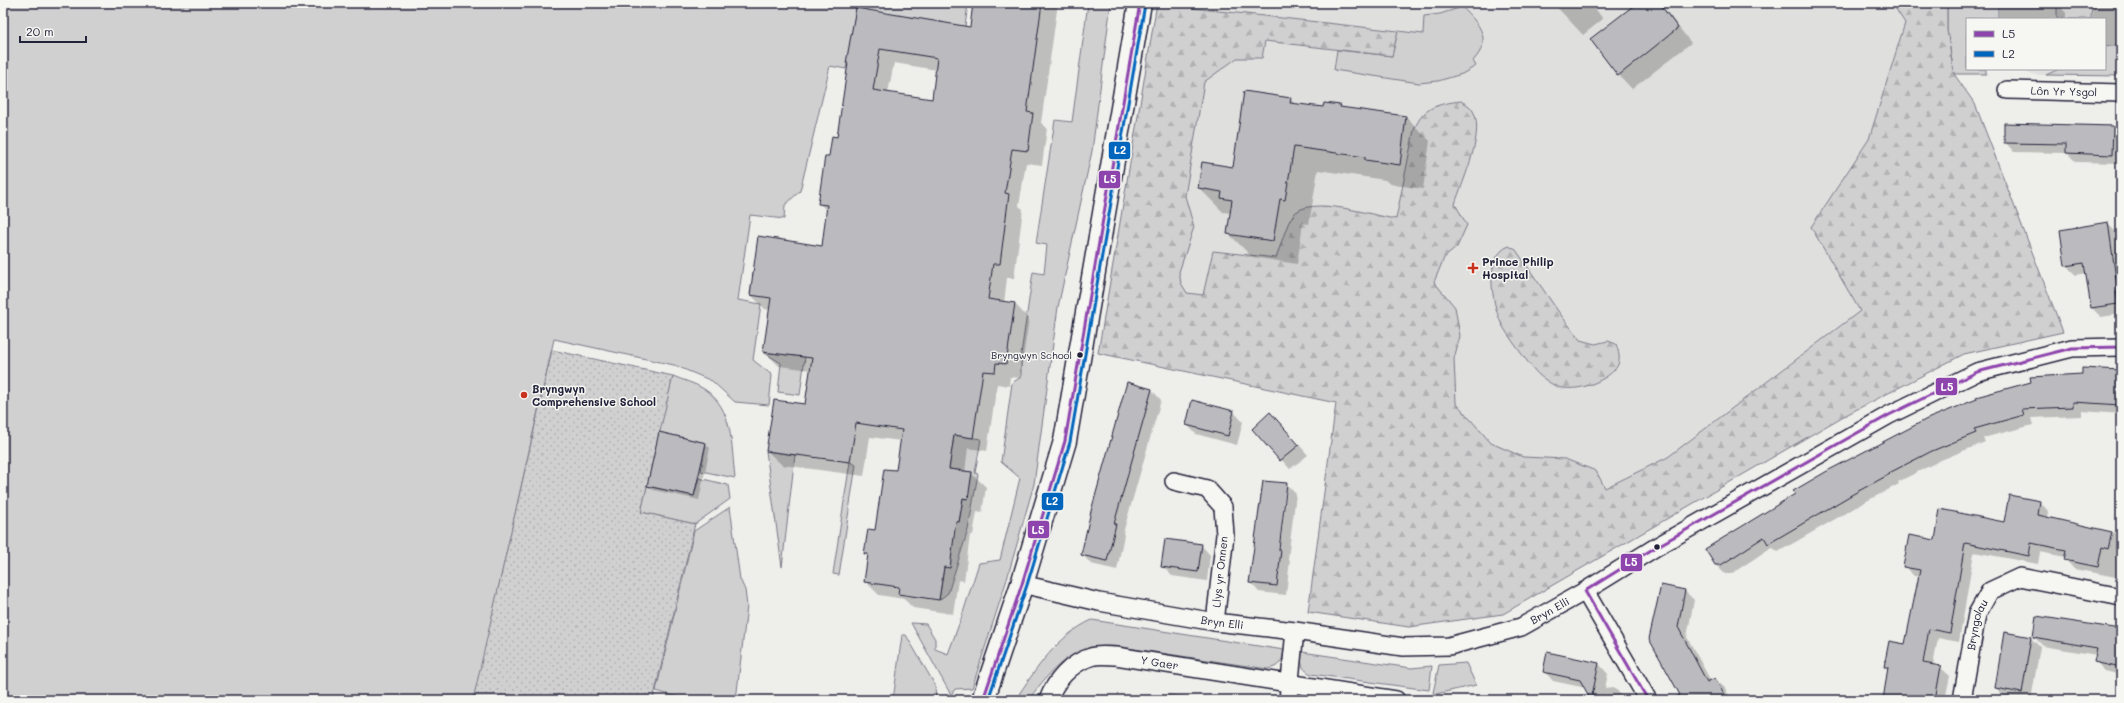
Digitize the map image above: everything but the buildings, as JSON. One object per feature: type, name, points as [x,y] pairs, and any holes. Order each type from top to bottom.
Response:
[{"type":"street","points":[[983,700],[1022,584],[1065,441],[1140,3]]},
{"type":"street","name":"Lôn Yr Ysgol","points":[[2007,90],[2121,93]]},
{"type":"street","name":"Bryn Elli","points":[[1022,584],[1099,602],[1215,622],[1295,631],[1403,648],[1449,646],[1521,626],[1585,591],[1656,547],[1889,415],[1977,372],[2072,348],[2121,347]]},
{"type":"street","name":"Llys yr Onnen","points":[[1174,481],[1207,488],[1222,507],[1225,535],[1215,622]]},
{"type":"street","name":"Bryngolau","points":[[1962,700],[1977,614],[1990,591],[2020,577],[2121,597]]},
{"type":"street","points":[[1585,591],[1648,700]]},
{"type":"street","points":[[1289,692],[1295,631]]},
{"type":"street","name":"Y Gaer","points":[[1048,700],[1052,689],[1067,670],[1091,656],[1116,656],[1289,692],[1396,700]]},
{"type":"shaded area","name":"Prince Philip Hospital","points":[[1157,3],[1892,3],[1905,23],[1869,139],[1811,227],[1860,311],[1668,457],[1494,543],[1367,351],[1105,308]]},
{"type":"shaded area","points":[[1947,3],[2121,3],[2121,76],[2037,75],[2028,73],[2025,70],[2106,70],[2106,18],[1966,18],[1966,70],[1986,70],[1986,74],[1954,74]]},
{"type":"green space","name":"Bryngwyn Comprehensive School","points":[[3,3],[968,3],[965,27],[856,9],[846,69],[830,66],[800,191],[785,205],[784,219],[750,215],[738,300],[761,304],[753,360],[772,375],[769,405],[735,402],[712,381],[674,365],[554,339],[488,635],[584,700],[476,688],[473,700],[3,700]]},
{"type":"green space","points":[[1088,3],[1111,3],[1092,151],[1058,307],[1034,484],[1007,579],[972,688],[955,689],[951,695],[911,623],[926,624],[935,639],[935,649],[948,654],[979,563],[1000,560],[1020,478],[1001,462],[1012,383],[1021,377],[1021,354],[1033,272],[1044,274],[1047,245],[1036,243],[1055,120],[1072,122]]},
{"type":"green space","points":[[1157,3],[1192,3],[1192,8],[1398,31],[1392,56],[1265,41],[1262,58],[1237,58],[1204,82],[1185,196],[1194,227],[1179,272],[1181,283],[1187,293],[1203,295],[1213,251],[1276,258],[1291,218],[1301,209],[1313,206],[1327,206],[1396,219],[1414,130],[1418,122],[1426,112],[1438,105],[1461,101],[1471,108],[1475,117],[1477,128],[1468,169],[1455,204],[1467,225],[1457,247],[1444,258],[1434,282],[1455,307],[1460,336],[1454,359],[1456,403],[1491,443],[1523,457],[1565,459],[1596,471],[1605,488],[1668,457],[1860,311],[1811,227],[1869,139],[1905,23],[1892,3],[1947,3],[1947,30],[1954,74],[1975,104],[2063,332],[1964,354],[1842,417],[1503,614],[1409,627],[1308,612],[1336,403],[1098,353]]},
{"type":"green space","points":[[1947,3],[1998,3],[1998,18],[1966,18],[1966,70],[1986,70],[1986,74],[1954,74],[1947,30]]},
{"type":"green space","points":[[2057,3],[2092,3],[2091,18],[2057,18]]},
{"type":"green space","points":[[1462,7],[1479,26],[1483,39],[1479,53],[1473,61],[1476,66],[1462,74],[1438,81],[1419,83],[1334,70],[1337,50],[1392,56],[1398,31],[1423,34],[1424,16],[1440,14]]},
{"type":"green space","points":[[2121,46],[2121,76],[2046,75],[2057,70],[2106,70],[2106,47]]},
{"type":"green space","points":[[1509,246],[1516,250],[1580,340],[1595,344],[1608,341],[1616,344],[1619,355],[1617,367],[1606,377],[1591,385],[1574,388],[1557,387],[1539,375],[1513,342],[1501,323],[1495,304],[1492,281],[1496,259],[1501,251]]},
{"type":"green space","points":[[552,350],[673,376],[641,512],[695,524],[653,700],[473,700]]},
{"type":"green space","points":[[763,352],[805,357],[800,395],[778,392],[781,363]]},
{"type":"green space","points":[[673,376],[693,383],[704,389],[714,397],[721,406],[729,429],[735,478],[701,471],[706,443],[659,432]]},
{"type":"green space","points":[[954,435],[981,439],[975,473],[978,474],[968,530],[948,593],[939,600],[944,567],[947,520],[959,522],[963,498],[967,499],[972,472],[949,469]]},
{"type":"green space","points":[[766,451],[795,455],[782,567]]},
{"type":"green space","points":[[850,462],[856,465],[839,575],[833,574]]},
{"type":"green space","points":[[699,478],[728,485],[730,499],[695,524],[641,512],[647,486],[694,496]]},
{"type":"green space","points":[[730,507],[740,579],[745,590],[747,606],[736,700],[688,700],[656,691],[694,531]]},
{"type":"green space","points":[[1092,620],[1284,650],[1280,663],[1275,667],[1268,669],[1114,646],[1087,649],[1076,653],[1049,674],[1032,695],[1030,700],[1015,700],[1048,654],[1068,635]]},
{"type":"green space","points":[[902,635],[906,635],[935,685],[936,700],[893,700]]},
{"type":"green space","points":[[1302,652],[1411,668],[1432,666],[1429,690],[1311,674],[1303,667],[1301,659]]},
{"type":"green space","points":[[1466,663],[1476,685],[1436,694],[1433,693],[1439,665]]},
{"type":"transit line","name":"L5","points":[[983,700],[1022,584],[1065,441],[1140,3]]},
{"type":"transit line","name":"L2","points":[[988,700],[1027,585],[1070,442],[1145,4]]},
{"type":"transit line","name":"L5","points":[[1648,700],[1585,591],[1656,547],[1889,415],[1977,372],[2072,348],[2121,347]]},
{"type":"place","name":"Prince Philip Hospital","points":[[1473,268]]},
{"type":"place","name":"Bryngwyn School","points":[[1080,355]]},
{"type":"place","name":"Bryngwyn Comprehensive School","points":[[524,395]]}]
